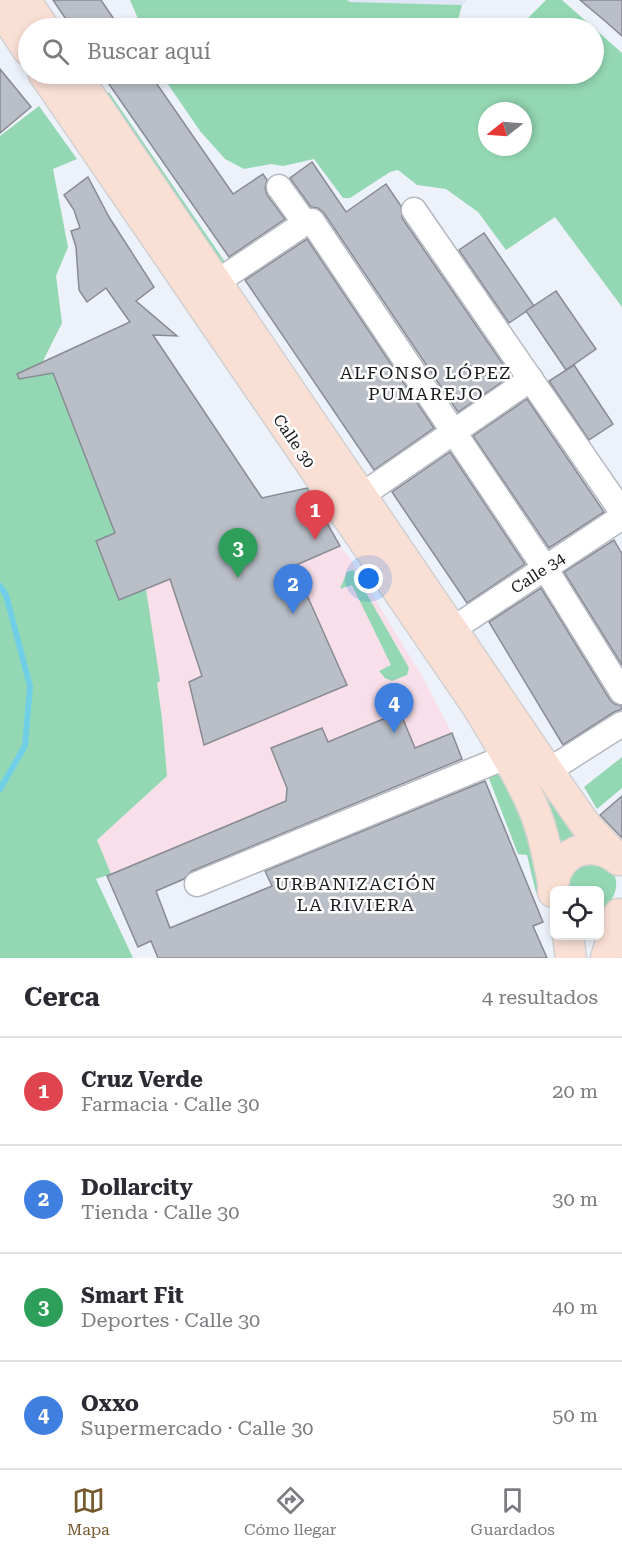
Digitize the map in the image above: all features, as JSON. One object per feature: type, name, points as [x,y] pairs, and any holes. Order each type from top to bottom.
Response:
[{"type":"main road","points":[[25,0],[37,18]]},
{"type":"main road","points":[[0,8],[18,35]]},
{"type":"main road","name":"Calle 30","points":[[51,84],[431,638],[508,756],[533,809],[548,856],[553,886]]},
{"type":"main road","name":"Calle 30","points":[[82,84],[548,771],[585,824],[620,862]]},
{"type":"main road","points":[[555,886],[557,869],[566,858],[578,851],[592,848],[606,851],[620,862]]},
{"type":"main road","points":[[606,958],[614,916]]},
{"type":"main road","points":[[569,940],[571,958]]},
{"type":"street","points":[[279,187],[305,223]]},
{"type":"street","points":[[414,210],[531,379],[620,523]]},
{"type":"street","points":[[217,282],[305,223],[312,221],[318,227],[545,568],[622,692]]},
{"type":"street","points":[[362,495],[531,379]]},
{"type":"street","name":"Calle 34","points":[[453,629],[545,568],[620,523]]},
{"type":"street","points":[[548,771],[622,724]]},
{"type":"street","points":[[197,884],[508,756]]},
{"type":"shaded area","points":[[347,0],[467,0],[462,5],[350,2]]},
{"type":"shaded area","points":[[323,516],[422,676],[452,733],[111,874],[97,840],[167,776],[162,718],[142,591]]},
{"type":"green space","points":[[130,0],[347,0],[350,2],[462,5],[458,18],[138,18]]},
{"type":"green space","points":[[546,0],[562,0],[583,18],[528,18]]},
{"type":"green space","points":[[604,37],[622,53],[622,307],[555,217],[506,250],[478,212],[446,189],[417,185],[398,170],[390,172],[350,198],[343,198],[314,159],[283,166],[271,164],[244,169],[225,159],[200,131],[168,84],[604,84]]},
{"type":"green space","points":[[109,92],[225,262],[220,266],[103,96]]},
{"type":"green space","points":[[39,106],[77,159],[53,169],[68,247],[56,276],[62,323],[42,363],[48,374],[53,373],[115,533],[119,600],[146,589],[160,681],[157,683],[167,776],[97,840],[111,874],[96,879],[133,958],[0,958],[0,136]]},
{"type":"green space","points":[[353,570],[409,668],[407,675],[392,681],[385,678],[379,671],[391,665],[352,585],[340,589],[347,572]]},
{"type":"green space","points":[[492,707],[577,835],[568,838],[560,845]]},
{"type":"green space","points":[[622,757],[622,788],[597,809],[584,787]]},
{"type":"green space","points":[[500,775],[521,817],[540,893],[536,893],[527,855],[518,854],[488,776]]},
{"type":"green space","points":[[595,861],[612,871],[615,876],[615,893],[604,909],[604,886],[568,886],[571,873],[582,865]]},
{"type":"building","points":[[53,0],[101,0],[113,18],[65,18]]},
{"type":"building","points":[[580,0],[622,0],[622,36]]},
{"type":"building","points":[[0,69],[31,107],[0,133]]},
{"type":"building","points":[[109,84],[157,84],[233,194],[263,174],[267,180],[265,188],[267,195],[285,219],[229,257]]},
{"type":"building","points":[[312,162],[346,212],[386,184],[401,206],[402,218],[511,376],[458,412],[324,213],[318,208],[311,207],[290,178]]},
{"type":"building","points":[[88,177],[109,217],[154,287],[136,301],[177,336],[153,335],[262,498],[307,488],[340,546],[294,566],[347,685],[204,745],[189,682],[202,676],[170,579],[119,600],[96,541],[115,533],[53,373],[19,379],[17,374],[130,322],[106,288],[87,302],[79,290],[76,247],[71,231],[80,228],[74,210],[64,195]]},
{"type":"building","points":[[484,233],[534,306],[509,323],[459,250]]},
{"type":"building","points":[[307,239],[434,428],[374,470],[245,280]]},
{"type":"building","points":[[556,291],[596,349],[566,370],[526,311]]},
{"type":"building","points":[[574,365],[613,424],[589,440],[549,381]]},
{"type":"building","points":[[527,399],[604,512],[549,548],[473,436]]},
{"type":"building","points":[[450,452],[525,564],[467,603],[392,492]]},
{"type":"building","points":[[614,540],[622,554],[622,665],[564,572]]},
{"type":"building","points":[[541,588],[610,700],[622,706],[622,709],[563,745],[489,622]]},
{"type":"building","points":[[400,712],[415,748],[452,733],[462,759],[192,871],[184,879],[156,891],[170,928],[272,886],[265,871],[485,781],[543,922],[533,926],[547,958],[158,958],[151,941],[138,947],[107,876],[286,801],[287,788],[271,748],[322,728],[328,742]]},
{"type":"building","points":[[622,796],[622,838],[600,815]]},
{"type":"waterway","points":[[0,586],[6,595],[30,686],[25,746],[0,789]]},
{"type":"place","name":"Cruz Verde","points":[[315,540]]},
{"type":"place","name":"Smart Fit","points":[[238,578]]},
{"type":"place","name":"Dollarcity","points":[[293,614]]},
{"type":"place","name":"Oxxo","points":[[394,733]]},
{"type":"district","name":"ALFONSO LÓPEZ PUMAREJO","points":[[426,382]]},
{"type":"district","name":"URBANIZACIÓN LA RIVIERA","points":[[356,893]]}]
